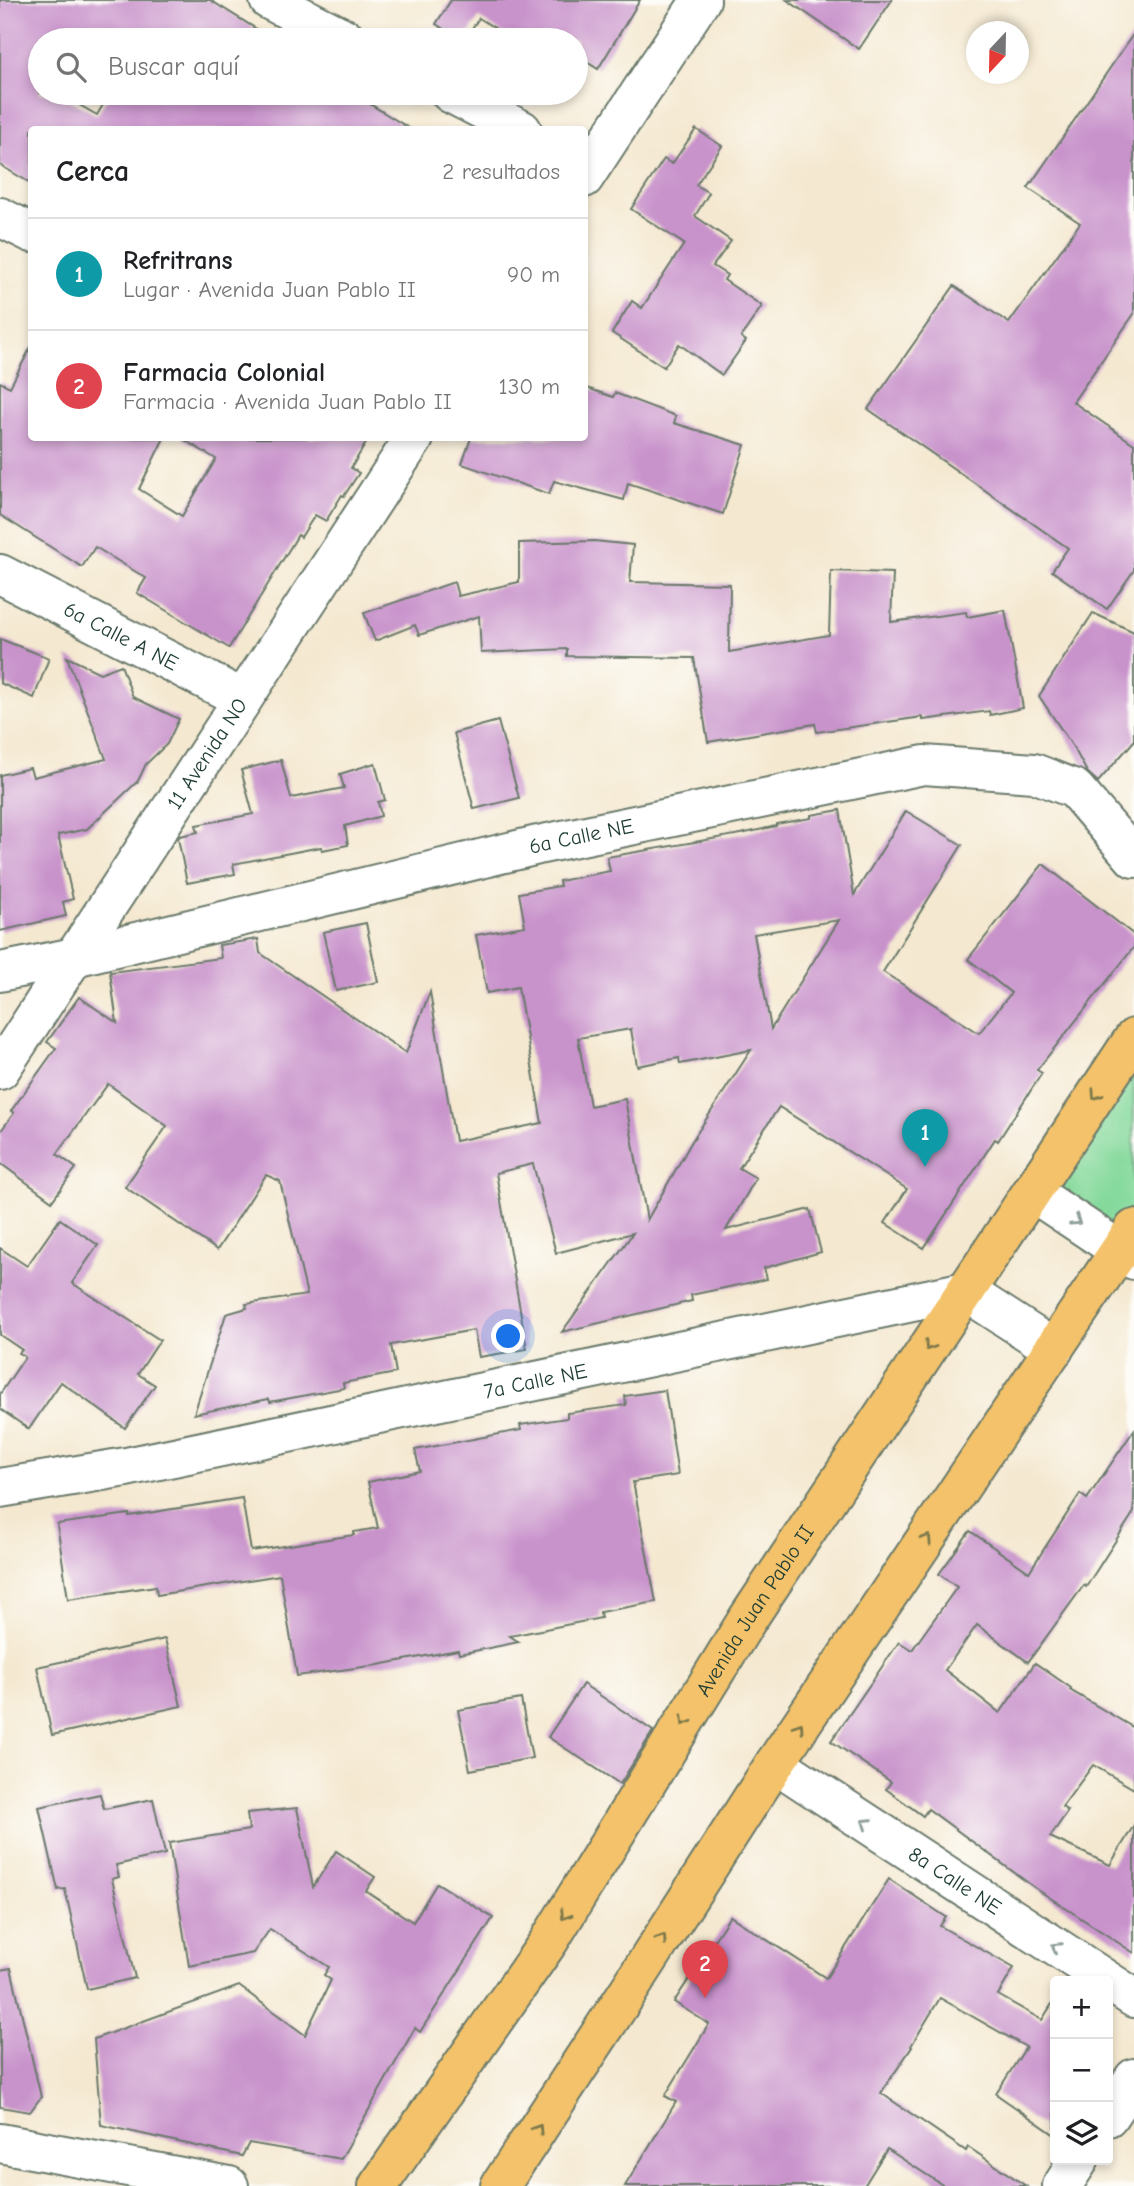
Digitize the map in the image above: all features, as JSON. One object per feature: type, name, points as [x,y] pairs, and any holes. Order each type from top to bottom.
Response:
[{"type":"highway","name":"Avenida Juan Pablo II","points":[[378,2186],[549,1941],[747,1620],[1134,1038]]},
{"type":"highway","points":[[500,2186],[775,1763],[1054,1349],[1129,1246]]},
{"type":"street","points":[[270,0],[325,28]]},
{"type":"street","points":[[588,167],[701,0]]},
{"type":"street","points":[[473,105],[514,126]]},
{"type":"street","points":[[0,217],[28,231]]},
{"type":"street","name":"11 Avenida NO","points":[[0,1070],[412,441]]},
{"type":"street","name":"6a Calle A NE","points":[[0,574],[243,699]]},
{"type":"street","name":"6a Calle NE","points":[[0,972],[74,957],[538,845],[924,765],[1034,773],[1076,789],[1134,858]]},
{"type":"street","points":[[1032,1192],[1129,1246]]},
{"type":"street","points":[[965,1291],[1054,1349]]},
{"type":"street","name":"7a Calle NE","points":[[0,1489],[139,1464],[965,1291]]},
{"type":"street","name":"8a Calle NE","points":[[775,1763],[1134,1998]]},
{"type":"street","points":[[1113,2110],[1134,2078]]},
{"type":"street","points":[[0,2143],[229,2186]]},
{"type":"street","points":[[1062,2186],[1076,2165]]},
{"type":"green space","points":[[1134,1040],[1134,1229],[1120,1250],[1032,1191]]},
{"type":"building","points":[[0,0],[210,0],[255,28],[28,28],[28,105],[79,105],[97,115],[103,105],[371,105],[406,126],[28,126],[28,182],[0,165]]},
{"type":"building","points":[[451,0],[640,0],[598,69],[588,63],[588,28],[495,28],[479,18],[472,28],[442,28],[436,24]]},
{"type":"building","points":[[787,0],[892,0],[859,49]]},
{"type":"building","points":[[1134,33],[1134,314],[1073,402],[1134,444],[1134,570],[1107,609],[1052,571],[1068,548],[868,409],[954,286],[1009,323],[1080,223],[1028,188]]},
{"type":"building","points":[[696,129],[722,146],[696,185],[709,193],[695,216],[731,241],[713,266],[727,275],[724,280],[762,306],[741,337],[746,341],[722,375],[679,344],[664,367],[612,333],[632,301],[642,308],[684,244],[631,209],[664,159],[672,164]]},
{"type":"building","points":[[28,353],[28,441],[163,441],[139,489],[182,516],[216,459],[186,441],[367,441],[351,468],[359,473],[344,496],[342,495],[326,521],[315,515],[301,537],[298,535],[229,648],[137,593],[146,578],[95,547],[82,567],[0,515],[0,382],[10,387]]},
{"type":"building","points":[[588,388],[613,397],[615,393],[676,416],[674,423],[745,445],[723,514],[628,483],[624,500],[554,481],[549,494],[462,464],[470,441],[588,441]]},
{"type":"building","points":[[594,541],[633,545],[630,582],[730,584],[729,652],[829,635],[831,571],[893,573],[891,622],[966,612],[967,617],[1005,610],[1023,708],[990,715],[989,711],[923,720],[923,717],[817,732],[815,724],[708,742],[694,658],[567,656],[567,649],[481,653],[479,616],[419,635],[415,625],[375,641],[364,613],[454,582],[458,596],[519,582],[519,543]]},
{"type":"building","points":[[1093,613],[1134,632],[1134,741],[1098,782],[1087,772],[1039,696]]},
{"type":"building","points":[[0,639],[49,658],[34,698],[0,683]]},
{"type":"building","points":[[67,657],[100,673],[121,665],[133,697],[179,719],[167,744],[146,764],[138,781],[87,829],[58,835],[73,899],[63,902],[66,916],[0,931],[0,775],[30,768],[33,777],[106,759]]},
{"type":"building","points":[[498,721],[519,798],[474,809],[454,733]]},
{"type":"building","points":[[281,760],[291,798],[344,788],[340,774],[375,763],[385,800],[378,802],[381,816],[345,826],[348,845],[322,850],[321,847],[233,864],[235,874],[187,883],[178,838],[198,832],[196,825],[253,814],[241,770]]},
{"type":"building","points":[[840,810],[854,895],[906,811],[962,845],[883,972],[979,1033],[1011,993],[968,959],[1043,864],[1134,935],[1134,947],[1037,1070],[1042,1073],[924,1248],[885,1223],[907,1189],[779,1107],[739,1168],[756,1178],[726,1230],[810,1209],[821,1252],[764,1268],[767,1279],[691,1295],[692,1301],[562,1332],[633,1233],[556,1253],[533,1164],[496,1173],[527,1349],[479,1357],[474,1330],[391,1345],[396,1373],[343,1383],[344,1388],[194,1414],[226,1314],[247,1308],[246,1304],[307,1295],[280,1181],[266,1175],[217,1250],[125,1187],[167,1126],[108,1084],[57,1154],[76,1168],[52,1201],[0,1163],[0,1132],[14,1113],[11,1111],[56,1048],[47,1042],[79,997],[117,1023],[110,972],[221,958],[219,945],[258,939],[260,953],[406,1053],[430,992],[455,1141],[542,1123],[518,987],[487,993],[476,935],[525,926],[519,893],[560,886],[559,881],[610,871],[607,857],[741,834],[811,818],[811,815]],"holes":[[[839,920],[836,925],[771,1029],[754,934]],[[631,1029],[637,1066],[679,1058],[680,1064],[751,1050],[692,1141],[647,1220],[625,1099],[590,1106],[578,1038]]]},
{"type":"building","points":[[366,923],[378,982],[336,991],[323,932]]},
{"type":"building","points":[[60,1219],[98,1245],[72,1283],[160,1340],[138,1374],[155,1385],[125,1428],[61,1382],[29,1429],[0,1409],[0,1394],[25,1357],[19,1353],[22,1350],[0,1335],[0,1248],[27,1266]]},
{"type":"building","points":[[665,1390],[678,1475],[633,1482],[656,1602],[600,1612],[601,1618],[510,1636],[519,1642],[459,1654],[458,1650],[297,1676],[280,1575],[157,1595],[156,1586],[68,1599],[57,1524],[242,1498],[251,1551],[354,1535],[354,1532],[378,1528],[368,1482],[420,1471],[415,1450],[521,1430],[520,1425],[567,1418],[567,1413],[626,1405],[625,1396]]},
{"type":"building","points":[[1134,1430],[1134,1512],[1086,1587],[1084,1585],[1028,1662],[977,1625],[945,1670],[1000,1713],[1035,1663],[1071,1688],[1070,1690],[1134,1728],[1134,1789],[1093,1765],[1062,1807],[1068,1811],[1050,1837],[1110,1865],[1134,1825],[1134,1953],[1035,1888],[928,1809],[923,1816],[886,1789],[891,1782],[831,1741],[899,1642],[912,1650],[957,1587],[939,1574],[970,1531],[1029,1572],[1080,1494],[1087,1499]]},
{"type":"building","points":[[165,1639],[181,1706],[52,1735],[37,1667]]},
{"type":"building","points":[[583,1684],[653,1731],[620,1784],[548,1737]]},
{"type":"building","points":[[521,1699],[532,1758],[470,1770],[458,1710]]},
{"type":"building","points":[[100,1794],[104,1809],[153,1799],[165,1854],[116,1865],[119,1877],[112,1879],[135,1978],[87,1989],[65,1889],[58,1890],[39,1807]]},
{"type":"building","points":[[297,1808],[313,1887],[336,1851],[375,1877],[366,1891],[413,1922],[437,1883],[493,1918],[420,2032],[415,2028],[341,2159],[249,2143],[242,2156],[101,2125],[94,2039],[239,1986],[305,2035],[331,1980],[324,1975],[329,1967],[270,1929],[253,1953],[189,1966],[169,1843],[249,1830],[247,1813]]},
{"type":"building","points":[[889,1879],[946,1917],[940,1926],[1014,1968],[998,1995],[1042,2020],[1050,2007],[1050,2132],[996,2094],[1026,2047],[940,1998],[881,2093],[966,2151],[968,2147],[1026,2186],[944,2186],[887,2149],[864,2186],[625,2186],[676,2102],[665,2096],[709,2024],[674,2002],[730,1916],[826,1978]]},
{"type":"building","points":[[11,1968],[41,2097],[30,2112],[0,2107],[0,1970]]},
{"type":"place","name":"Refritrans","points":[[925,1167]]},
{"type":"place","name":"Farmacia Colonial","points":[[705,1998]]}]
